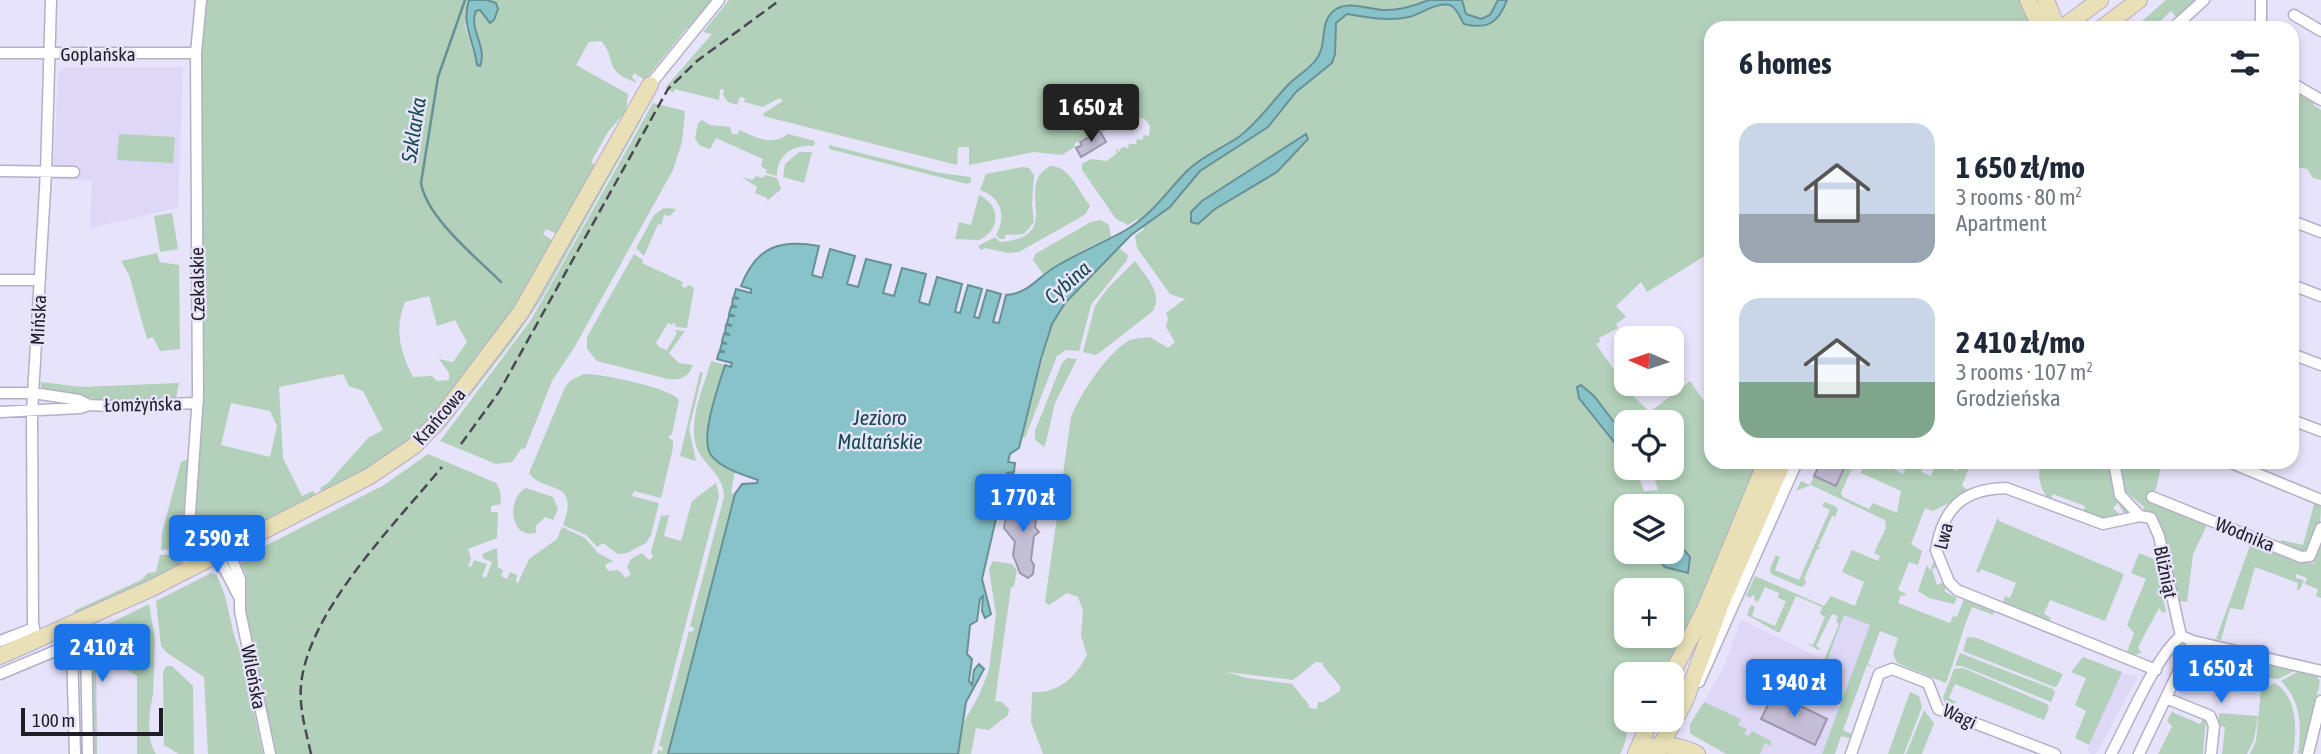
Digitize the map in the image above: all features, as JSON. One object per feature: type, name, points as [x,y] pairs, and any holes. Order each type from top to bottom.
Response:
[{"type":"street","name":"Mińska","points":[[35,634],[32,412],[46,172],[51,0]]},
{"type":"street","name":"Czekalskie","points":[[190,568],[187,556],[198,404],[196,53],[201,0]]},
{"type":"street","name":"Krańcowa","points":[[0,641],[82,621],[370,476],[400,457],[425,436],[521,312],[650,85],[719,0]]},
{"type":"street","points":[[2028,0],[2038,21]]},
{"type":"street","points":[[2046,0],[2056,21]]},
{"type":"street","points":[[2070,21],[2100,0]]},
{"type":"street","points":[[2111,21],[2139,0]]},
{"type":"street","points":[[2181,21],[2204,0]]},
{"type":"street","points":[[2261,0],[2261,21]]},
{"type":"street","points":[[2294,15],[2321,31]]},
{"type":"street","name":"Goplańska","points":[[0,53],[196,53]]},
{"type":"street","points":[[2299,87],[2321,100]]},
{"type":"street","points":[[0,171],[74,172]]},
{"type":"street","points":[[2299,224],[2321,232]]},
{"type":"street","points":[[0,280],[40,280]]},
{"type":"street","points":[[2299,288],[2321,296]]},
{"type":"street","points":[[2299,357],[2321,365]]},
{"type":"street","name":"Łomżyńska","points":[[0,393],[34,393],[79,400],[89,405]]},
{"type":"street","name":"Łomżyńska","points":[[0,412],[32,412],[89,405],[198,404]]},
{"type":"street","points":[[2299,423],[2321,431]]},
{"type":"street","points":[[1678,662],[1705,608],[1763,469]]},
{"type":"street","points":[[1685,701],[1722,601],[1780,469]]},
{"type":"street","points":[[1685,701],[1695,691],[1725,628],[1794,469]]},
{"type":"street","name":"Bliźniąt","points":[[2116,469],[2120,495],[2141,516],[2151,518],[2159,536],[2181,636]]},
{"type":"street","points":[[2246,469],[2321,500]]},
{"type":"street","name":"Lwa","points":[[2141,516],[2103,524],[2006,488],[1992,489],[1955,504],[1950,510],[1936,550],[1949,582],[1957,590],[2156,670]]},
{"type":"street","name":"Wodnika","points":[[2152,497],[2301,557],[2310,556],[2321,528]]},
{"type":"street","name":"Wileńska","points":[[222,552],[240,579],[240,600],[270,754]]},
{"type":"street","points":[[82,621],[86,639],[88,754]]},
{"type":"street","name":"Krańcowa","points":[[0,656],[35,634]]},
{"type":"street","points":[[2111,754],[2156,670],[2173,643],[2181,636],[2321,671]]},
{"type":"street","points":[[2139,754],[2193,641]]},
{"type":"street","points":[[0,674],[67,646],[72,649],[75,754]]},
{"type":"street","name":"Wagi","points":[[1851,754],[1879,674],[1892,670],[1928,683],[1938,709],[2055,754]]},
{"type":"street","points":[[2166,698],[2210,716],[2214,726],[2211,754]]},
{"type":"street","points":[[2308,754],[2321,701]]},
{"type":"street","points":[[1637,753],[1646,732]]},
{"type":"street","points":[[1654,732],[1658,750]]},
{"type":"street","points":[[1658,750],[1669,732]]},
{"type":"street","points":[[1678,732],[1692,751]]},
{"type":"street","points":[[1637,753],[1658,750],[1692,751]]},
{"type":"shaded area","points":[[206,0],[469,0],[465,26],[477,65],[483,60],[475,28],[476,11],[480,10],[483,15],[497,15],[496,3],[487,0],[714,0],[694,25],[686,29],[645,80],[634,73],[632,77],[637,83],[614,69],[601,41],[589,42],[576,65],[628,94],[626,111],[608,132],[591,162],[595,165],[557,234],[546,229],[543,234],[553,241],[539,275],[438,415],[399,454],[322,493],[320,488],[328,483],[368,438],[383,430],[363,391],[349,386],[343,374],[279,387],[283,458],[302,496],[313,491],[316,496],[256,529],[254,525],[203,552],[193,542],[203,400],[201,56]],"holes":[[[429,296],[437,326],[455,320],[467,342],[453,362],[439,359],[449,373],[449,380],[437,381],[432,376],[413,377],[402,349],[399,331],[405,302]],[[231,403],[270,411],[277,426],[270,457],[221,445]]]},
{"type":"shaded area","points":[[729,0],[2022,0],[2031,21],[1704,21],[1704,256],[1647,292],[1641,282],[1616,306],[1626,317],[1614,326],[1614,330],[1599,338],[1600,342],[1596,344],[1614,370],[1614,396],[1633,396],[1648,410],[1614,410],[1614,428],[1579,398],[1614,438],[1614,480],[1640,480],[1644,491],[1658,490],[1655,480],[1684,480],[1684,410],[1653,410],[1671,396],[1684,396],[1684,386],[1690,381],[1704,401],[1704,469],[1758,469],[1684,638],[1684,578],[1614,578],[1614,648],[1679,648],[1673,662],[1614,662],[1614,732],[1626,732],[1620,754],[1043,754],[1031,722],[1032,692],[1058,687],[1072,677],[1087,655],[1081,636],[1083,611],[1078,597],[1067,593],[1049,605],[1045,602],[1071,417],[1097,373],[1124,344],[1133,339],[1150,337],[1168,348],[1175,342],[1166,327],[1166,313],[1185,299],[1170,294],[1137,248],[1135,236],[1144,229],[1137,219],[1128,225],[1116,219],[1082,170],[1082,164],[1091,159],[1107,161],[1117,153],[1116,147],[1119,152],[1122,147],[1128,148],[1129,144],[1136,144],[1137,139],[1142,140],[1144,135],[1149,136],[1150,126],[1145,119],[1136,117],[1113,130],[1111,127],[1103,132],[1101,128],[1074,144],[1075,147],[1062,155],[1034,152],[969,165],[969,147],[958,147],[957,165],[763,116],[783,101],[779,98],[763,107],[744,102],[745,98],[740,97],[737,105],[728,102],[723,95],[724,90],[720,89],[719,100],[674,89],[674,93],[665,88],[712,34],[703,32]],"holes":[[[1316,662],[1323,663],[1340,686],[1340,691],[1323,702],[1318,702],[1317,709],[1309,708],[1292,684],[1247,678],[1226,672],[1293,680]]]},
{"type":"shaded area","points":[[2166,0],[2199,0],[2178,19],[2171,11],[2160,21],[2142,21]]},
{"type":"shaded area","points":[[65,67],[183,67],[178,208],[90,228],[92,181],[53,179],[58,75]]},
{"type":"shaded area","points":[[2301,94],[2315,101],[2313,105],[2321,110],[2321,180],[2313,178],[2307,169],[2299,167]]},
{"type":"shaded area","points":[[653,103],[685,111],[682,142],[673,170],[574,348],[552,381],[525,449],[522,448],[512,462],[496,464],[440,441],[531,320]]},
{"type":"shaded area","points":[[640,117],[641,120],[542,298],[514,339],[436,439],[540,297]]},
{"type":"shaded area","points":[[702,120],[710,125],[730,127],[732,134],[738,134],[739,130],[757,138],[776,140],[788,134],[815,141],[814,146],[799,147],[788,152],[780,162],[777,176],[766,173],[767,170],[761,166],[763,159],[716,138],[710,149],[699,145],[695,138],[698,123]]},
{"type":"shaded area","points":[[119,134],[175,137],[173,163],[117,160]]},
{"type":"shaded area","points":[[829,145],[940,173],[971,177],[971,182],[967,184],[829,149]]},
{"type":"shaded area","points":[[799,152],[812,152],[804,183],[783,177],[785,164]]},
{"type":"shaded area","points":[[1050,166],[1069,175],[1090,205],[1086,214],[1019,252],[1008,253],[985,248],[981,250],[978,246],[995,237],[1000,242],[1020,238],[1031,231],[1035,221],[1036,186],[1040,175]]},
{"type":"shaded area","points":[[1029,168],[1034,175],[1034,222],[1024,234],[1005,235],[1005,239],[1000,239],[996,235],[1001,221],[1000,208],[993,197],[980,190],[986,174]]},
{"type":"shaded area","points":[[765,175],[777,178],[781,189],[767,201],[767,198],[755,193],[757,187],[742,177],[752,180],[756,176],[763,178]]},
{"type":"shaded area","points":[[979,195],[986,199],[994,211],[996,218],[991,230],[979,240],[955,239],[959,222],[971,225]]},
{"type":"shaded area","points":[[664,208],[676,209],[670,216],[664,215],[644,256],[636,248],[654,215]]},
{"type":"shaded area","points":[[172,213],[178,249],[160,252],[154,216]]},
{"type":"shaded area","points":[[1101,220],[1109,225],[1111,237],[1043,274],[1033,260],[1035,254],[1091,222]]},
{"type":"shaded area","points":[[1119,248],[1128,255],[1127,260],[1091,305],[1079,351],[1066,350],[1057,356],[1025,438],[1021,437],[1052,324],[1065,303]]},
{"type":"shaded area","points":[[157,253],[160,262],[179,265],[180,349],[160,351],[153,337],[147,339],[129,275],[121,261]]},
{"type":"shaded area","points":[[634,254],[643,260],[642,263],[683,282],[681,286],[694,288],[687,328],[676,327],[674,322],[672,325],[668,323],[656,343],[667,350],[677,333],[675,330],[685,331],[669,353],[679,363],[693,365],[689,373],[680,379],[668,379],[597,361],[587,349],[587,337]]},
{"type":"shaded area","points":[[1135,261],[1155,291],[1156,304],[1153,311],[1099,353],[1095,355],[1083,352],[1095,306],[1107,289]]},
{"type":"shaded area","points":[[1067,358],[1077,359],[1055,403],[1044,447],[1035,440],[1035,431],[1062,363]]},
{"type":"shaded area","points":[[711,361],[725,365],[719,387],[719,463],[735,470],[731,493],[735,494],[668,754],[657,754],[658,750],[662,751],[663,747],[659,746],[689,631],[693,632],[694,628],[690,626],[724,497],[722,484],[700,454],[694,433],[697,408]]},
{"type":"shaded area","points":[[700,372],[703,372],[689,429],[696,461],[680,456]]},
{"type":"shaded area","points":[[584,374],[650,386],[674,395],[679,400],[672,434],[668,437],[673,441],[673,448],[661,498],[634,491],[632,496],[659,503],[651,535],[646,543],[627,553],[618,554],[603,543],[597,547],[586,535],[563,525],[567,510],[564,493],[535,479],[529,473],[565,387],[571,380]]},
{"type":"shaded area","points":[[41,382],[81,387],[179,383],[176,398],[104,400],[48,392],[41,388]]},
{"type":"shaded area","points":[[428,454],[496,483],[501,504],[491,506],[491,512],[498,512],[497,538],[468,549],[471,558],[468,566],[471,567],[474,560],[487,564],[482,576],[486,578],[492,562],[484,559],[482,554],[497,548],[498,567],[503,570],[501,576],[507,579],[510,572],[517,575],[518,583],[529,559],[557,539],[562,527],[585,538],[598,553],[613,561],[605,565],[608,571],[618,570],[626,578],[631,574],[627,567],[631,559],[642,553],[649,560],[653,557],[651,552],[661,516],[669,515],[664,536],[681,541],[692,501],[716,483],[719,496],[652,754],[275,754],[246,615],[246,575],[242,558],[384,485]]},
{"type":"shaded area","points":[[189,458],[182,548],[161,550],[162,533],[181,462]]},
{"type":"shaded area","points":[[1844,469],[1852,469],[1854,471],[1851,470],[1841,493],[1843,497],[1869,509],[1873,503],[1897,513],[1901,491],[1861,473],[1862,469],[1894,469],[1903,474],[1906,469],[1922,469],[1921,472],[1931,476],[1934,469],[1968,469],[1962,486],[1971,492],[1933,511],[1925,508],[1911,544],[1922,551],[1918,565],[1909,562],[1898,590],[1906,594],[1901,595],[1898,603],[1950,623],[1953,616],[1957,617],[1964,599],[1994,612],[1993,615],[1972,607],[1946,683],[1897,663],[1893,654],[1898,638],[1880,631],[1868,664],[1877,668],[1867,665],[1843,730],[1854,735],[1852,739],[1841,736],[1835,754],[1822,754],[1870,625],[1844,615],[1827,661],[1824,660],[1839,624],[1836,622],[1838,616],[1832,614],[1816,646],[1821,649],[1818,650],[1807,643],[1813,645],[1825,617],[1820,614],[1822,607],[1796,596],[1780,632],[1777,632],[1747,615],[1751,605],[1755,607],[1752,616],[1775,626],[1786,601],[1778,598],[1779,593],[1765,587],[1758,602],[1754,600],[1755,596],[1746,596],[1755,576],[1824,606],[1831,596],[1855,606],[1864,582],[1842,572],[1852,550],[1878,561],[1880,556],[1874,553],[1886,528],[1885,520],[1811,485],[1796,491],[1801,481],[1810,485],[1814,476],[1836,486]]},
{"type":"shaded area","points":[[2110,469],[2113,493],[2130,513],[2125,515],[2118,503],[2113,508],[2121,516],[2104,520],[2083,513],[2085,506],[2053,494],[2050,500],[2044,492],[2039,471]]},
{"type":"shaded area","points":[[2122,469],[2160,469],[2156,489],[2147,499],[2182,513],[2188,519],[2190,517],[2313,564],[2321,539],[2321,598],[2316,596],[2318,589],[2305,584],[2307,578],[2296,574],[2296,578],[2304,580],[2297,591],[2298,583],[2255,567],[2243,610],[2230,608],[2221,640],[2216,639],[2251,543],[2207,525],[2193,554],[2187,602],[2178,601],[2158,520],[2143,510],[2144,507],[2124,490]]},
{"type":"shaded area","points":[[526,488],[553,497],[558,509],[553,520],[545,517],[536,526],[536,533],[521,530],[514,517],[515,500]]},
{"type":"shaded area","points":[[2315,501],[2321,503],[2321,517],[2312,545],[2301,553],[2290,549],[2291,546],[2283,543],[2280,545],[2281,540],[2303,545]]},
{"type":"shaded area","points":[[1824,502],[1838,510],[1835,517],[1832,516],[1818,547],[1821,549],[1817,549],[1804,579],[1805,585],[1801,587],[1771,574],[1770,568],[1776,555],[1780,557],[1775,570],[1799,580],[1830,510],[1822,506]]},
{"type":"shaded area","points":[[1998,517],[1999,521],[2124,574],[2105,621],[2050,600],[2044,614],[2051,618],[2049,622],[2003,603],[2005,596],[2010,598],[2016,583],[1981,569],[1979,573],[1976,572]]},
{"type":"shaded area","points":[[2139,553],[2154,559],[2166,611],[2163,613],[2159,608],[2138,647],[2141,653],[2133,655],[2127,652],[2134,633],[2127,625],[2146,579],[2131,573]]},
{"type":"shaded area","points":[[182,554],[181,562],[172,572],[76,615],[74,611],[141,580],[148,573],[156,572],[160,555]]},
{"type":"shaded area","points":[[993,561],[1012,564],[1017,570],[1014,587],[1011,587],[995,701],[1002,702],[1009,709],[1008,715],[989,730],[976,728],[971,754],[958,754],[964,722],[989,670],[996,615],[989,569]]},
{"type":"shaded area","points":[[1934,561],[1937,567],[1932,569],[1937,585],[1944,582],[1944,591],[1957,598],[1954,604],[1929,598],[1918,591],[1927,565],[1930,571]]},
{"type":"shaded area","points":[[211,573],[216,575],[221,585],[234,635],[242,654],[263,754],[208,754],[204,677],[167,653],[161,646],[156,601]]},
{"type":"shaded area","points":[[149,604],[155,641],[150,734],[156,754],[137,754],[137,676],[96,650],[97,754],[93,754],[91,639],[98,629]]},
{"type":"shaded area","points":[[1844,614],[1870,625],[1824,754],[1748,754],[1728,734],[1737,718],[1704,702],[1724,666],[1741,620],[1827,661]]},
{"type":"shaded area","points":[[1967,637],[1977,638],[2063,674],[2054,687],[1963,651]]},
{"type":"shaded area","points":[[1960,653],[2053,689],[2055,693],[2051,702],[1962,666],[1955,666]]},
{"type":"shaded area","points":[[2083,657],[2122,672],[2089,745],[2075,738],[2086,711],[2075,705],[2086,678],[2071,672]]},
{"type":"shaded area","points":[[2240,657],[2296,670],[2278,679],[2242,674],[2236,667],[2236,660]]},
{"type":"shaded area","points":[[166,666],[172,666],[193,686],[194,754],[179,754],[164,745],[163,672]]},
{"type":"shaded area","points":[[1963,668],[2047,704],[2049,708],[2044,720],[1955,684],[1949,698],[1956,702],[1952,708],[1946,706],[1943,698],[1954,669]]},
{"type":"shaded area","points":[[2299,671],[2316,674],[2320,682],[2303,754],[2298,753],[2300,724],[2296,705],[2288,688],[2281,681]]},
{"type":"shaded area","points":[[2117,672],[2138,676],[2096,754],[2090,754],[2088,749]]},
{"type":"shaded area","points":[[2275,683],[2283,689],[2292,706],[2295,725],[2293,754],[2250,754],[2256,741],[2261,690]]},
{"type":"shaded area","points":[[1910,692],[1919,696],[1922,707],[1904,754],[1888,754]]},
{"type":"shaded area","points":[[1704,702],[1741,719],[1738,725],[1747,729],[1744,734],[1749,736],[1752,731],[1771,741],[1771,746],[1765,743],[1760,754],[1726,754],[1694,736],[1690,733],[1690,724]]},
{"type":"shaded area","points":[[2174,707],[2172,712],[2200,724],[2206,719],[2203,754],[2158,754],[2172,726],[2167,721]]},
{"type":"shaded area","points":[[1924,710],[1934,723],[1922,754],[1906,754]]},
{"type":"shaded area","points":[[2219,713],[2258,716],[2254,740],[2247,754],[2222,754],[2225,727],[2218,726]]},
{"type":"water","points":[[469,0],[487,0],[496,3],[498,9],[490,23],[480,10],[476,11],[474,25],[482,52],[480,66],[477,65],[467,25]]},
{"type":"water","name":"Jezioro Maltańskie","points":[[1429,0],[1462,0],[1466,14],[1481,19],[1490,15],[1498,0],[1507,0],[1496,19],[1480,26],[1464,24],[1455,9],[1447,5],[1394,19],[1347,14],[1336,23],[1332,63],[1296,92],[1268,127],[1200,171],[1170,207],[1131,235],[1065,303],[1052,324],[1019,448],[1010,454],[1008,462],[1015,463],[1014,472],[1006,473],[1013,474],[1011,483],[1004,482],[1011,486],[1009,494],[1002,493],[982,579],[991,614],[985,618],[982,611],[983,596],[980,599],[977,621],[970,625],[967,654],[972,659],[969,681],[972,685],[974,670],[979,664],[984,669],[966,702],[958,754],[668,754],[735,494],[742,484],[757,483],[758,480],[733,471],[715,460],[708,447],[707,437],[711,411],[725,365],[731,367],[732,363],[717,359],[719,352],[725,352],[720,350],[722,343],[727,344],[722,341],[724,334],[730,335],[725,332],[726,325],[732,326],[727,323],[729,316],[735,316],[729,314],[731,307],[737,307],[732,305],[733,298],[739,299],[734,296],[736,289],[751,293],[751,289],[741,286],[754,262],[762,254],[781,245],[819,246],[812,275],[822,278],[830,249],[855,256],[847,284],[858,287],[866,259],[891,265],[883,293],[894,296],[902,268],[926,274],[919,302],[929,305],[937,277],[962,284],[955,312],[960,313],[968,285],[982,289],[974,317],[979,318],[987,290],[1001,294],[993,322],[999,323],[1006,295],[1021,292],[1055,267],[1135,224],[1193,165],[1247,130],[1290,83],[1315,61],[1322,48],[1327,20],[1336,9],[1353,6],[1395,10]]},
{"type":"water","points":[[1306,134],[1308,139],[1277,172],[1215,209],[1198,224],[1191,222],[1191,212],[1202,201]]},
{"type":"water","points":[[1581,385],[1594,396],[1614,422],[1614,442],[1579,398],[1577,387]]},
{"type":"water","points":[[1684,550],[1690,557],[1688,573],[1662,564],[1684,564]]},
{"type":"building","points":[[1100,131],[1106,142],[1081,157],[1076,148],[1082,145],[1080,142]]},
{"type":"building","points":[[1818,469],[1844,469],[1836,486],[1814,476]]},
{"type":"building","points":[[1025,500],[1034,501],[1041,515],[1036,519],[1035,527],[1039,532],[1034,536],[1031,560],[1034,565],[1033,574],[1028,578],[1020,573],[1013,555],[1015,542],[1004,528],[1006,515]]},
{"type":"building","points":[[1774,693],[1827,719],[1815,745],[1761,719]]},
{"type":"waterway","name":"Szklarka","points":[[465,0],[438,77],[421,183],[425,196],[442,223],[501,282]]},
{"type":"railway","points":[[461,444],[499,392],[668,89],[697,61],[780,0]]},
{"type":"railway","points":[[311,754],[302,711],[301,685],[307,657],[319,628],[356,570],[442,467]]},
{"type":"water label","name":"Cybina","points":[[1067,282]]}]
